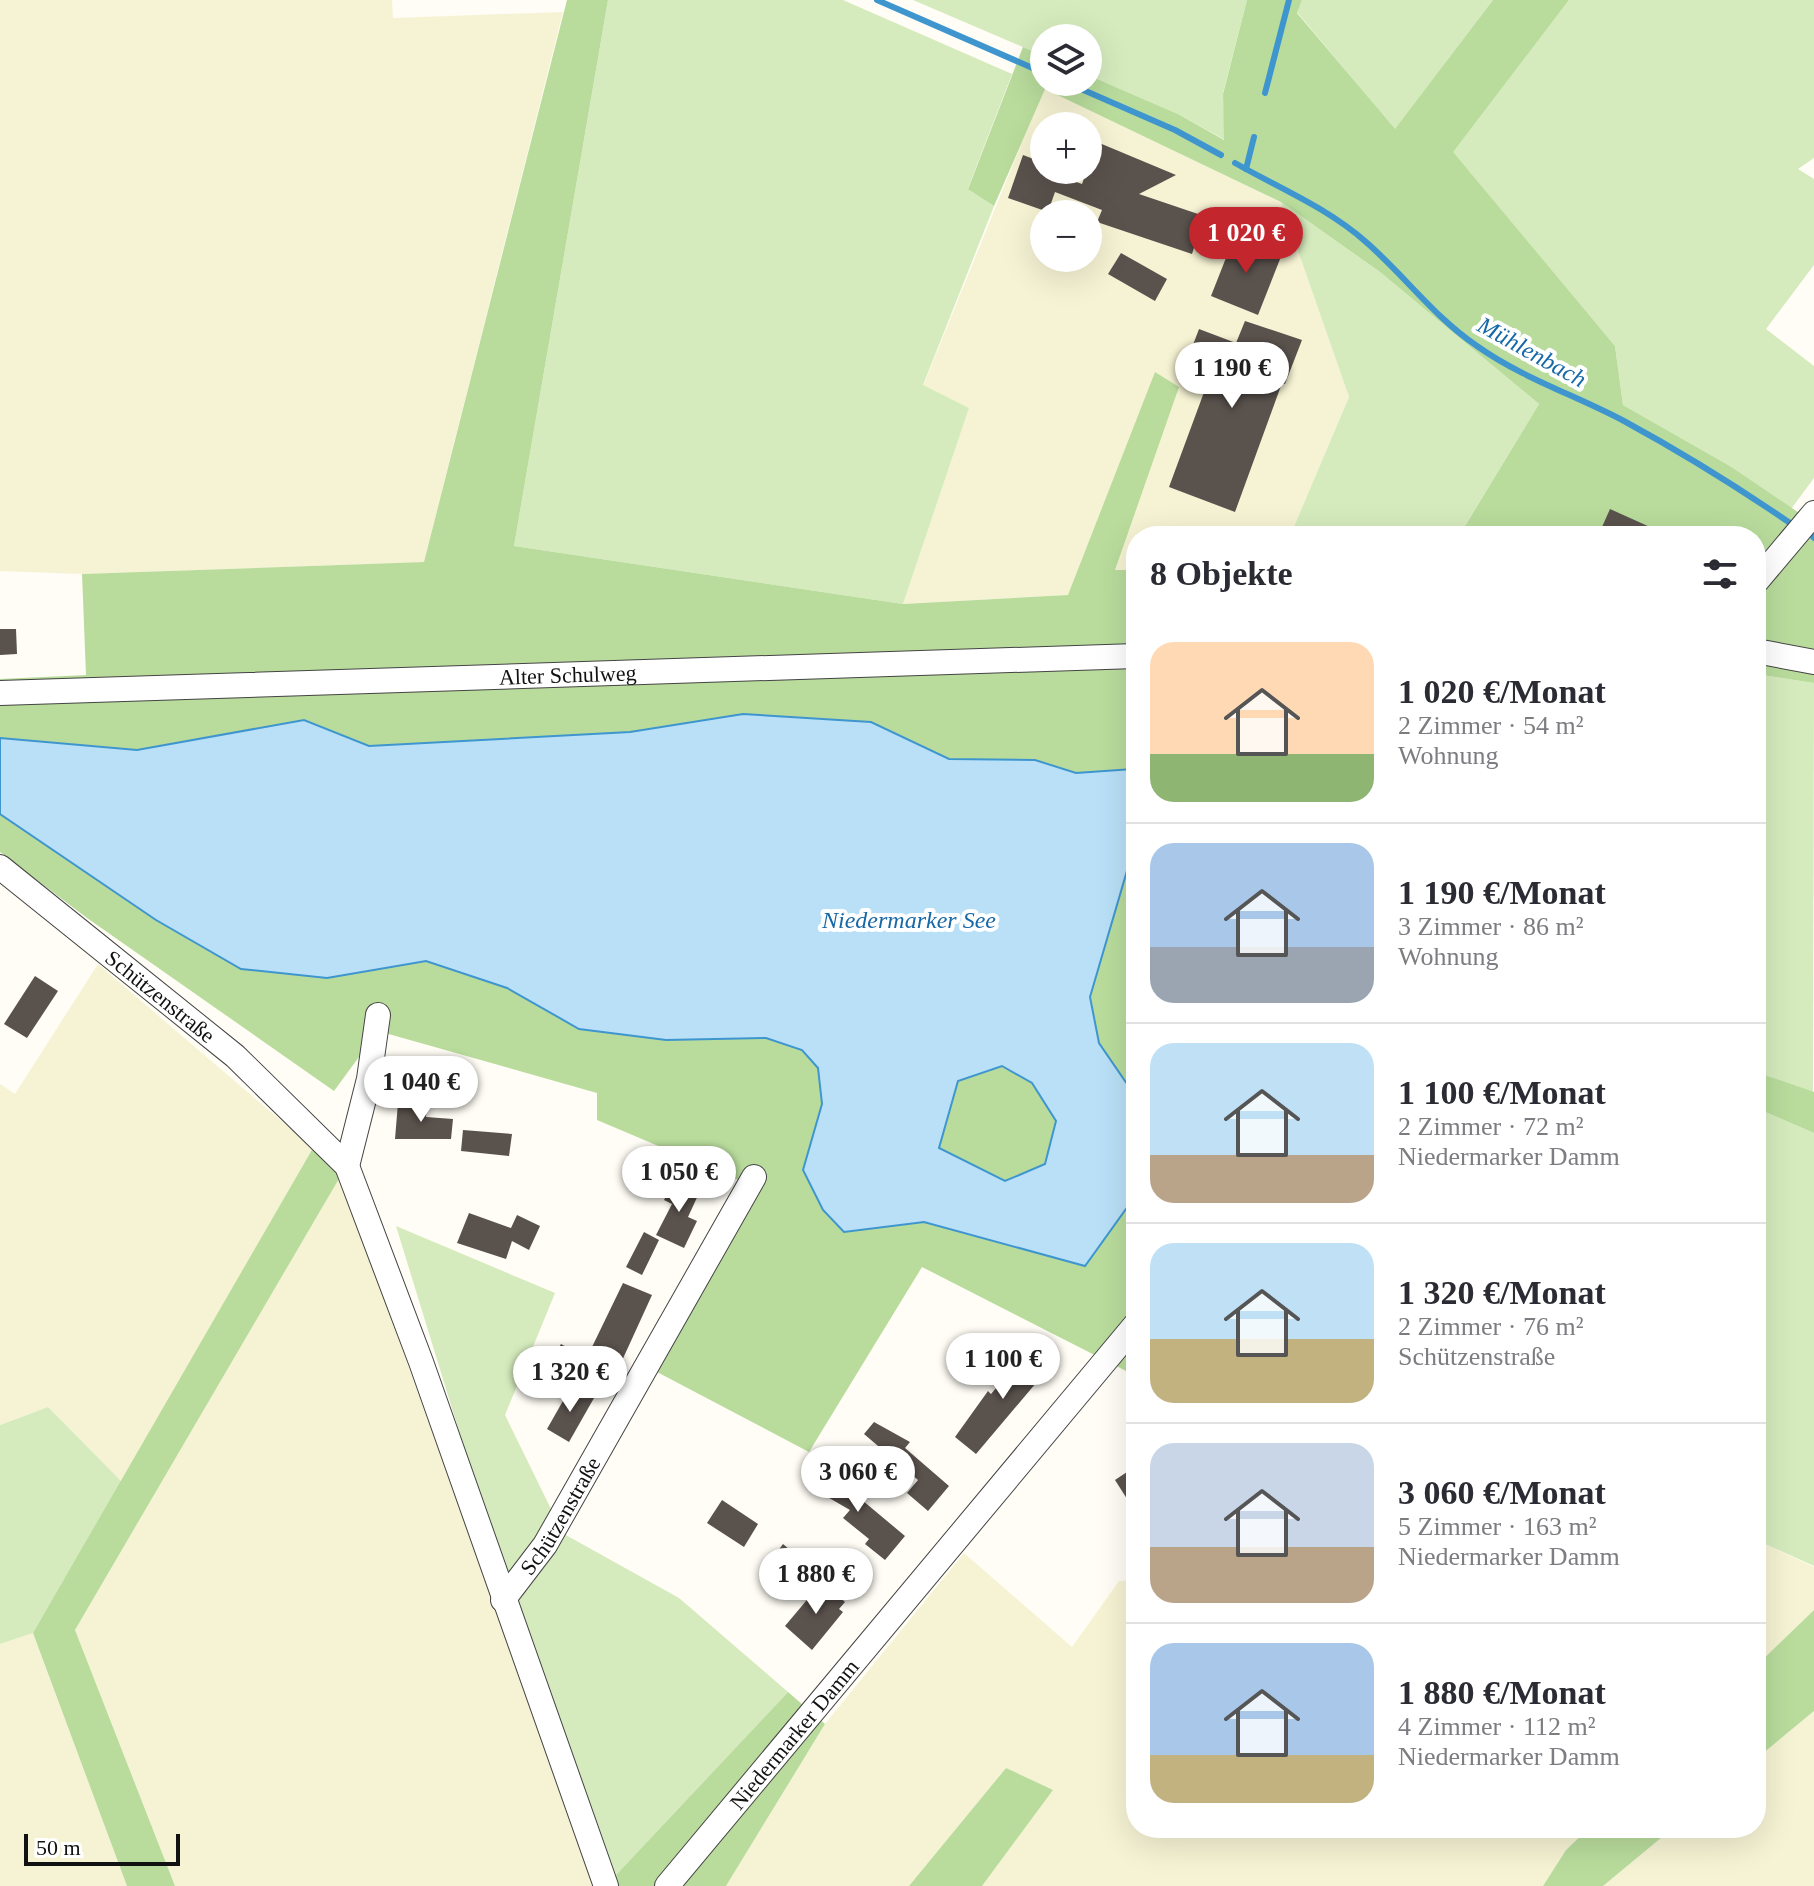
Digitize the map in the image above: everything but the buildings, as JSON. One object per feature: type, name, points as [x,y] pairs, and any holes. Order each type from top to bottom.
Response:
[{"type":"street","points":[[1766,570],[1814,513]]},
{"type":"street","points":[[1766,653],[1814,662]]},
{"type":"street","name":"Alter Schulweg","points":[[0,693],[1126,656]]},
{"type":"street","name":"Schützenstraße","points":[[0,867],[235,1056],[347,1166],[606,1886]]},
{"type":"street","points":[[347,1166],[369,1079],[378,1015]]},
{"type":"street","name":"Schützenstraße","points":[[503,1600],[545,1545],[754,1177]]},
{"type":"street","name":"Niedermarker Damm","points":[[667,1886],[1126,1336]]},
{"type":"shaded area","points":[[0,0],[392,0],[393,18],[563,12],[424,562],[82,574],[0,571]]},
{"type":"shaded area","points":[[1041,96],[1061,96],[1094,112],[1034,112]]},
{"type":"shaded area","points":[[1102,116],[1281,202],[1349,397],[1294,526],[1126,526],[1126,570],[1115,570],[1068,595],[903,604],[969,408],[923,386],[1030,122],[1030,184],[1102,184]]},
{"type":"shaded area","points":[[98,964],[313,1148],[122,1482],[48,1407],[0,1425],[0,1084],[15,1094]]},
{"type":"shaded area","points":[[340,1177],[596,1886],[175,1886],[75,1630]]},
{"type":"shaded area","points":[[1766,1545],[1814,1567],[1814,1610],[1766,1656]]},
{"type":"shaded area","points":[[964,1553],[1072,1647],[1119,1581],[1126,1581],[1126,1838],[1579,1838],[1566,1850],[1543,1886],[982,1886],[1052,1791],[1006,1768],[909,1886],[726,1886],[825,1724]]},
{"type":"shaded area","points":[[33,1633],[127,1886],[0,1886],[0,1644]]},
{"type":"shaded area","points":[[1814,1711],[1814,1886],[1603,1886],[1661,1838],[1766,1838],[1766,1751]]},
{"type":"green space","points":[[567,0],[608,0],[514,546],[903,604],[1068,595],[1155,372],[1179,387],[1130,526],[1126,526],[1126,539],[1115,570],[1126,570],[1126,769],[1076,773],[1035,760],[949,759],[871,722],[743,714],[631,732],[369,746],[304,720],[137,750],[0,738],[0,679],[86,675],[82,574],[424,562]]},
{"type":"green space","points":[[608,0],[843,0],[1012,74],[968,188],[994,206],[923,385],[969,408],[903,604],[514,546]]},
{"type":"green space","points":[[913,0],[1247,0],[1223,93],[1225,140],[1178,114],[1102,81],[1102,24],[1030,24],[1030,50]]},
{"type":"green space","points":[[1247,0],[1302,0],[1297,13],[1395,129],[1493,0],[1569,0],[1453,152],[1615,346],[1623,405],[1730,466],[1814,523],[1814,683],[1766,676],[1766,526],[1465,526],[1539,404],[1380,272],[1281,202],[1102,116],[1102,112],[1093,112],[1060,96],[1102,96],[1102,81],[1178,114],[1224,140],[1223,94]]},
{"type":"green space","points":[[1302,0],[1493,0],[1395,130],[1297,12]]},
{"type":"green space","points":[[1569,0],[1814,0],[1814,158],[1798,169],[1814,179],[1814,265],[1766,329],[1814,366],[1814,478],[1791,509],[1730,466],[1623,405],[1615,346],[1452,152]]},
{"type":"green space","points":[[1023,47],[1030,50],[1030,96],[1042,96],[1035,112],[1030,112],[1030,123],[994,206],[968,189]]},
{"type":"green space","points":[[1281,202],[1380,272],[1539,404],[1465,526],[1294,526],[1349,397]]},
{"type":"green space","points":[[1766,676],[1814,683],[1813,1093],[1766,1076]]},
{"type":"green space","points":[[0,814],[156,920],[327,978],[426,961],[507,988],[579,1029],[666,1040],[766,1038],[802,1050],[818,1068],[822,1104],[803,1170],[844,1232],[924,1222],[1085,1266],[1126,1209],[1126,1371],[922,1267],[809,1452],[657,1372],[760,1189],[597,1120],[597,1093],[378,1031],[334,1091],[87,918],[0,852]]},
{"type":"green space","points":[[1126,874],[1126,1082],[1099,1043],[1090,997]]},
{"type":"green space","points":[[1003,1066],[1032,1083],[1056,1121],[1045,1164],[1005,1181],[939,1149],[958,1081]]},
{"type":"green space","points":[[1766,1075],[1814,1092],[1814,1133],[1766,1112]]},
{"type":"green space","points":[[1766,1112],[1814,1133],[1814,1566],[1766,1544]]},
{"type":"green space","points":[[313,1148],[340,1177],[75,1630],[175,1886],[127,1886],[33,1633]]},
{"type":"green space","points":[[396,1226],[555,1293],[505,1415],[553,1513],[505,1581]]},
{"type":"green space","points":[[48,1407],[122,1482],[33,1633],[0,1644],[0,1425]]},
{"type":"green space","points":[[564,1534],[679,1598],[788,1692],[615,1876],[517,1597]]},
{"type":"green space","points":[[1814,1610],[1814,1711],[1766,1751],[1766,1656]]},
{"type":"green space","points":[[788,1692],[825,1724],[726,1886],[619,1886],[615,1876]]},
{"type":"green space","points":[[1006,1768],[1053,1790],[982,1886],[909,1886]]},
{"type":"green space","points":[[1579,1838],[1661,1838],[1603,1886],[1543,1886],[1566,1850]]},
{"type":"water","name":"Niedermarker See","points":[[743,714],[871,722],[949,759],[1035,760],[1076,773],[1126,769],[1126,874],[1090,997],[1099,1043],[1126,1082],[1126,1209],[1085,1266],[924,1222],[844,1232],[823,1210],[803,1170],[822,1104],[818,1068],[802,1050],[766,1038],[666,1040],[579,1029],[507,988],[426,961],[327,978],[241,969],[156,920],[0,814],[0,738],[137,750],[304,720],[369,746],[630,732]],"holes":[[[1002,1066],[1032,1083],[1056,1121],[1045,1164],[1005,1181],[939,1148],[958,1081]]]},
{"type":"waterway","name":"Mühlenbach","points":[[877,0],[1030,67]]},
{"type":"waterway","points":[[1265,93],[1289,0]]},
{"type":"waterway","name":"Mühlenbach","points":[[1097,96],[1175,130],[1221,155]]},
{"type":"waterway","points":[[1246,169],[1254,137]]},
{"type":"waterway","name":"Mühlenbach","points":[[1235,163],[1351,230],[1461,335],[1494,357],[1645,433],[1790,523]]}]
